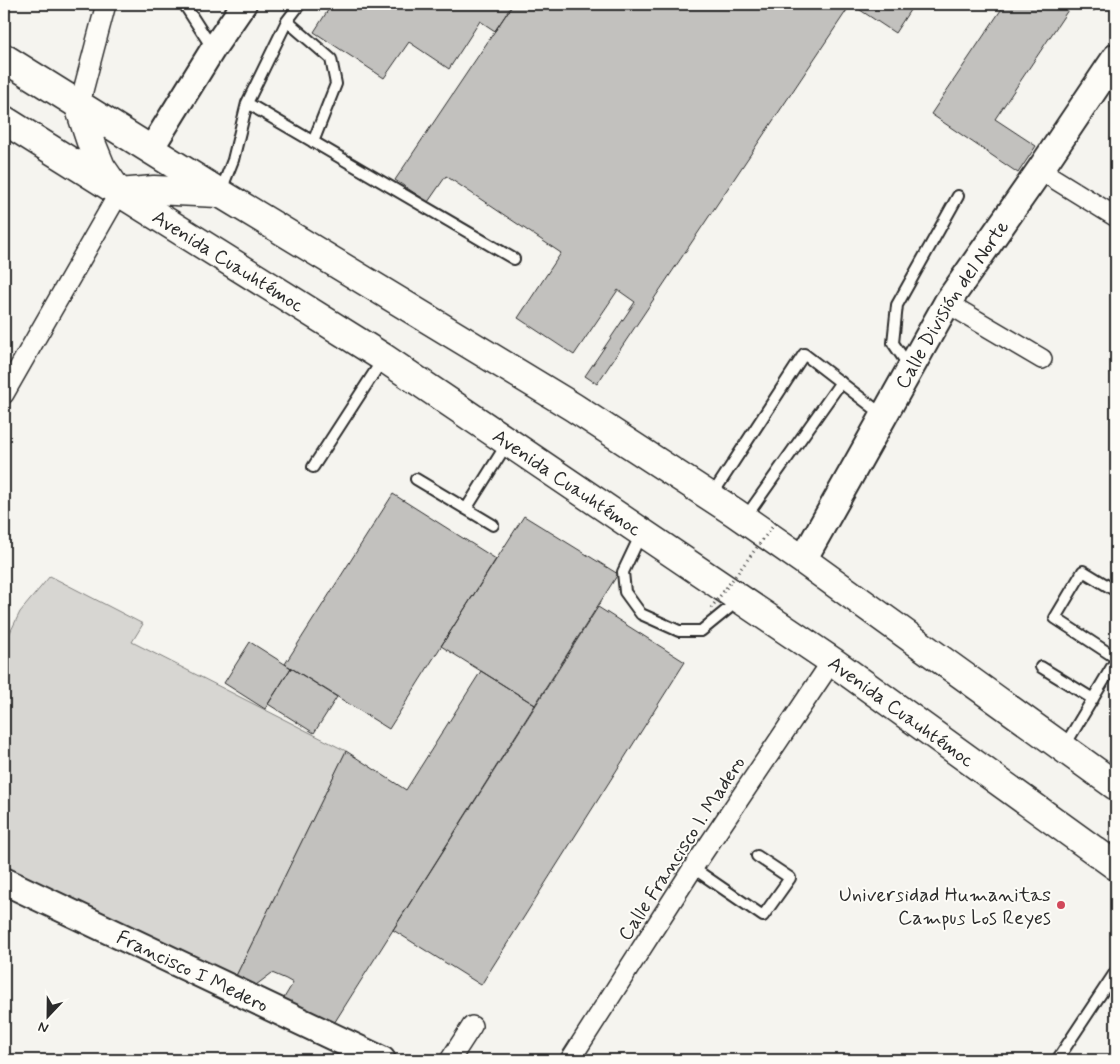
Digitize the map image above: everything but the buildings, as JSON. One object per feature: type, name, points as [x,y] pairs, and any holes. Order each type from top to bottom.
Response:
[{"type":"main road","name":"Calle División del Norte","points":[[803,560],[947,303],[1116,57]]},
{"type":"main road","points":[[4,58],[220,193],[573,407],[803,560],[1116,786]]},
{"type":"main road","points":[[79,106],[101,167],[119,193],[154,190],[220,193]]},
{"type":"main road","name":"Avenida Cuauhtémoc","points":[[4,120],[384,358],[832,661],[1116,866]]},
{"type":"main road","name":"Francisco I Medero","points":[[4,881],[382,1060]]},
{"type":"street","points":[[79,106],[106,4]]},
{"type":"street","points":[[151,149],[213,49],[244,4]]},
{"type":"street","points":[[1040,170],[1116,216]]},
{"type":"street","points":[[4,394],[119,193]]},
{"type":"street","points":[[947,303],[1042,359]]},
{"type":"street","name":"Calle Francisco I. Madero","points":[[570,1060],[693,868],[832,661]]},
{"type":"street","points":[[450,1060],[472,1026]]},
{"type":"lane","points":[[184,4],[213,49]]},
{"type":"lane","points":[[220,193],[233,160],[248,104],[286,21],[300,4]]},
{"type":"lane","points":[[286,21],[331,59],[336,84],[313,142]]},
{"type":"lane","points":[[248,104],[514,259]]},
{"type":"lane","points":[[913,364],[904,358],[893,343],[897,305],[958,196]]},
{"type":"lane","points":[[711,498],[804,354],[884,415]]},
{"type":"lane","points":[[313,467],[384,358]]},
{"type":"lane","points":[[744,519],[842,382]]},
{"type":"lane","points":[[466,509],[508,442]]},
{"type":"lane","points":[[416,479],[493,525]]},
{"type":"lane","points":[[642,533],[623,572],[625,592],[641,614],[679,631],[701,631],[740,599]]},
{"type":"lane","points":[[1064,748],[1116,659],[1054,618],[1083,571],[1116,591]]},
{"type":"lane","points":[[1041,668],[1093,699]]},
{"type":"lane","points":[[693,868],[763,916],[790,878],[758,856]]},
{"type":"lane","points":[[1057,1060],[1116,971]]},
{"type":"path","points":[[711,608],[776,522]]},
{"type":"shaded area","points":[[50,576],[143,624],[132,642],[346,751],[234,980],[4,867],[4,645],[20,612]]},
{"type":"place","name":"Universidad Humanitas Campus Los Reyes","points":[[1061,905]]}]
